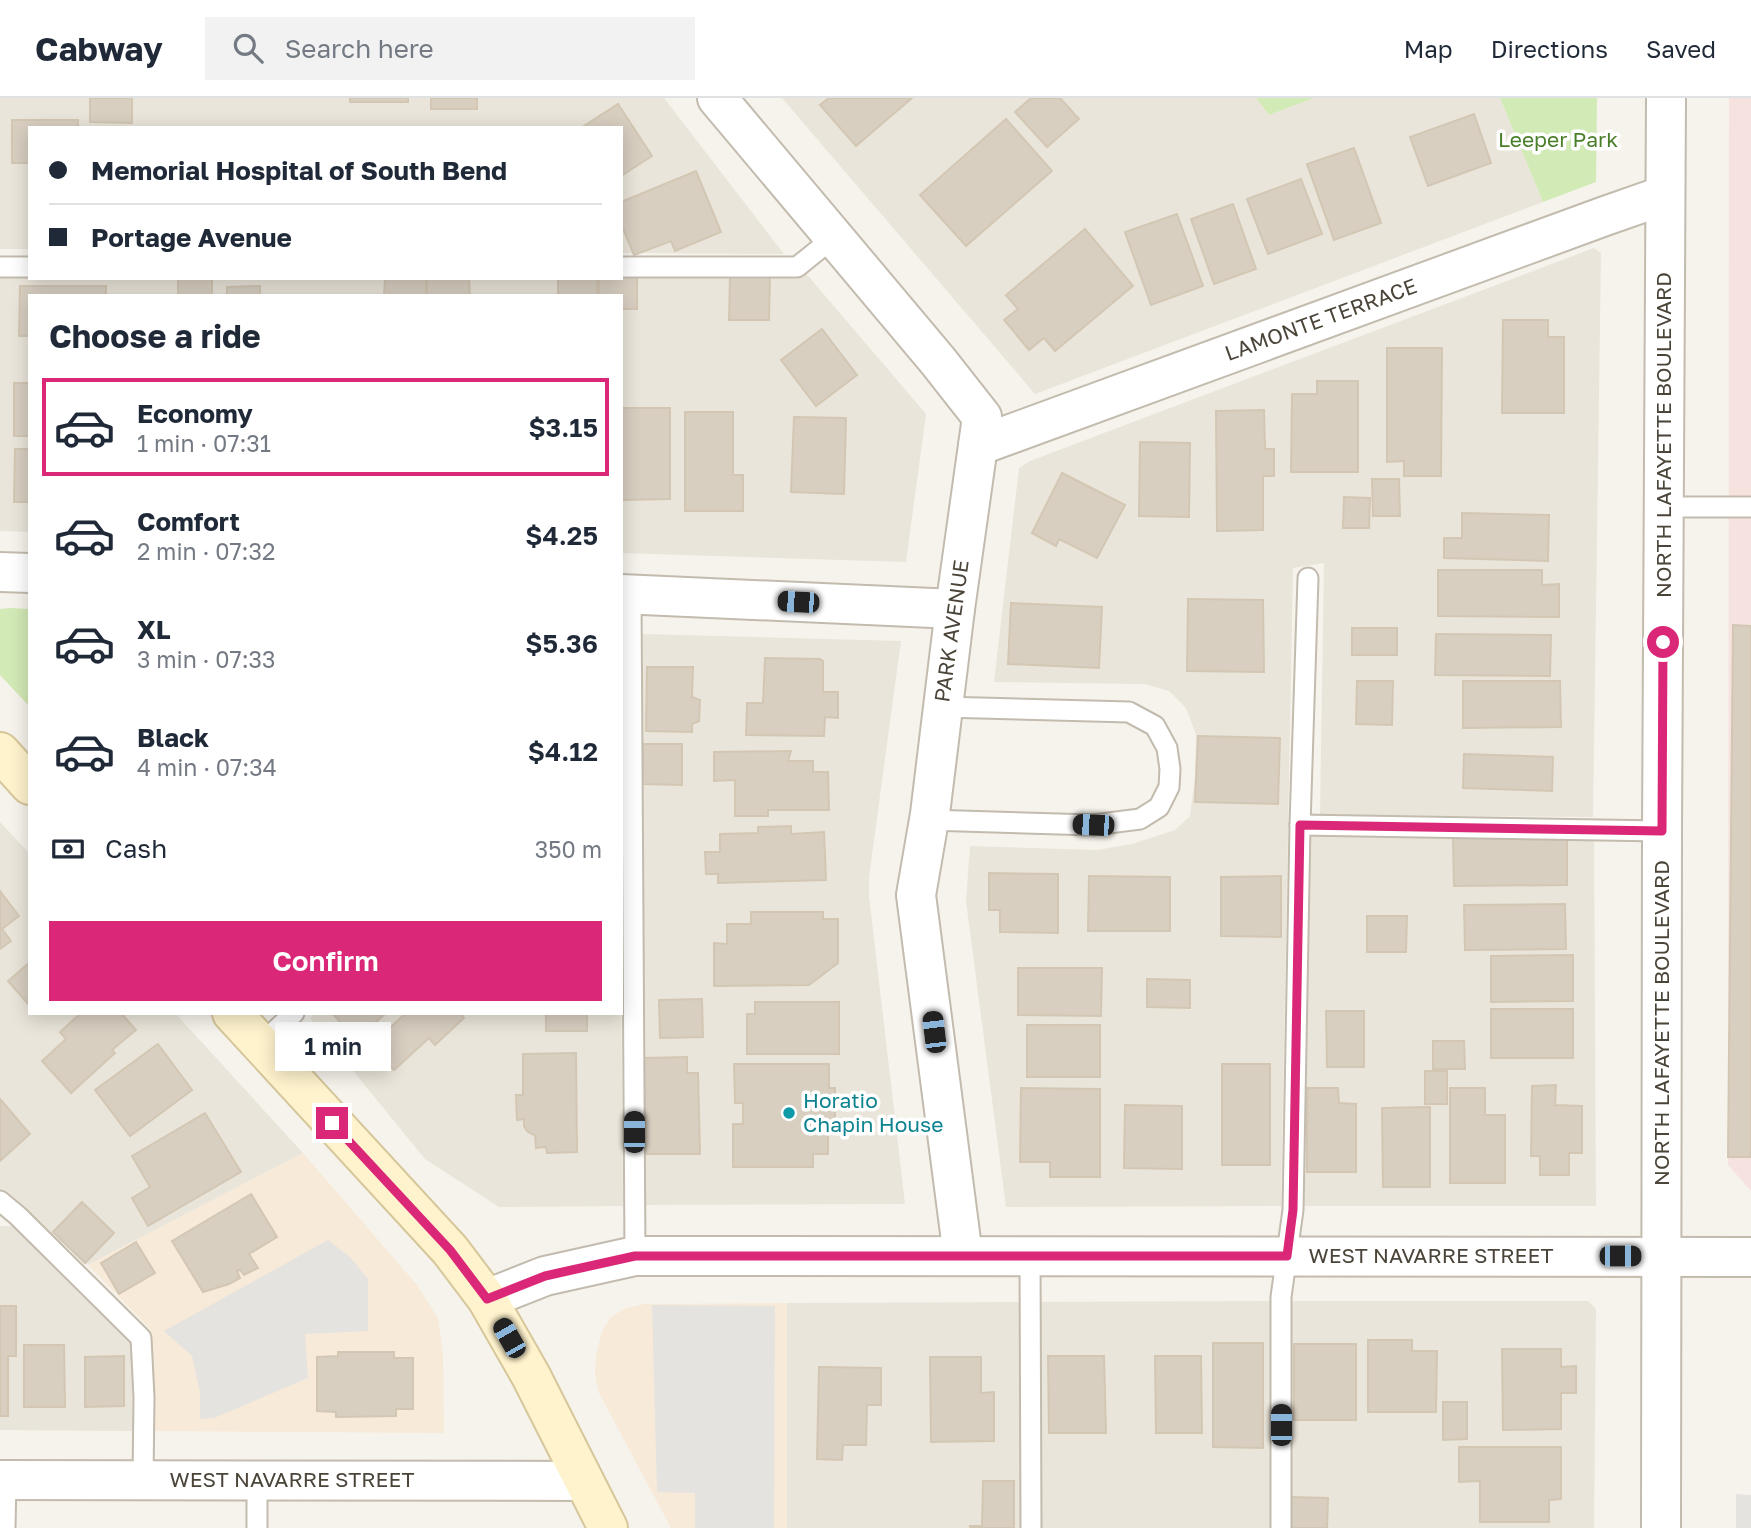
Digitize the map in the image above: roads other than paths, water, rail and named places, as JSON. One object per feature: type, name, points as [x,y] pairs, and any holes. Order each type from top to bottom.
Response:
[{"type":"main road","points":[[0,752],[28,783]]},
{"type":"main road","points":[[234,1015],[450,1250],[487,1299],[531,1376],[608,1528]]},
{"type":"street","name":"PARK AVENUE","points":[[717,98],[982,417],[929,820],[916,895],[963,1256]]},
{"type":"street","name":"NORTH LAFAYETTE BOULEVARD","points":[[1661,1528],[1666,98]]},
{"type":"street","name":"LAMONTE TERRACE","points":[[978,446],[1665,195]]},
{"type":"street","points":[[0,572],[28,573]]},
{"type":"street","points":[[626,594],[955,609]]},
{"type":"street","name":"WEST NAVARRE STREET","points":[[487,1299],[545,1276],[635,1256],[1751,1257]]},
{"type":"street","name":"WEST NAVARRE STREET","points":[[3,1480],[584,1481]]},
{"type":"lane","points":[[623,268],[797,267],[834,238]]},
{"type":"lane","points":[[0,267],[28,267]]},
{"type":"lane","points":[[1664,508],[1751,507]]},
{"type":"lane","points":[[1281,1528],[1281,1297],[1293,1210],[1300,825],[1308,578]]},
{"type":"lane","points":[[626,594],[635,1256]]},
{"type":"lane","points":[[929,820],[1093,825],[1140,819],[1158,807],[1169,787],[1167,748],[1155,726],[1129,712],[942,706]]},
{"type":"lane","points":[[1300,825],[1662,831]]},
{"type":"lane","points":[[261,1045],[292,1015]]},
{"type":"lane","points":[[0,1201],[9,1216],[141,1338],[144,1397],[143,1480]]},
{"type":"lane","points":[[1030,1256],[1031,1528]]},
{"type":"lane","points":[[3,1480],[5,1528]]},
{"type":"lane","points":[[257,1480],[257,1528]]},
{"type":"place","name":"Horatio Chapin House","points":[[789,1113]]},
{"type":"park label","name":"Leeper Park","points":[[1558,140]]}]
